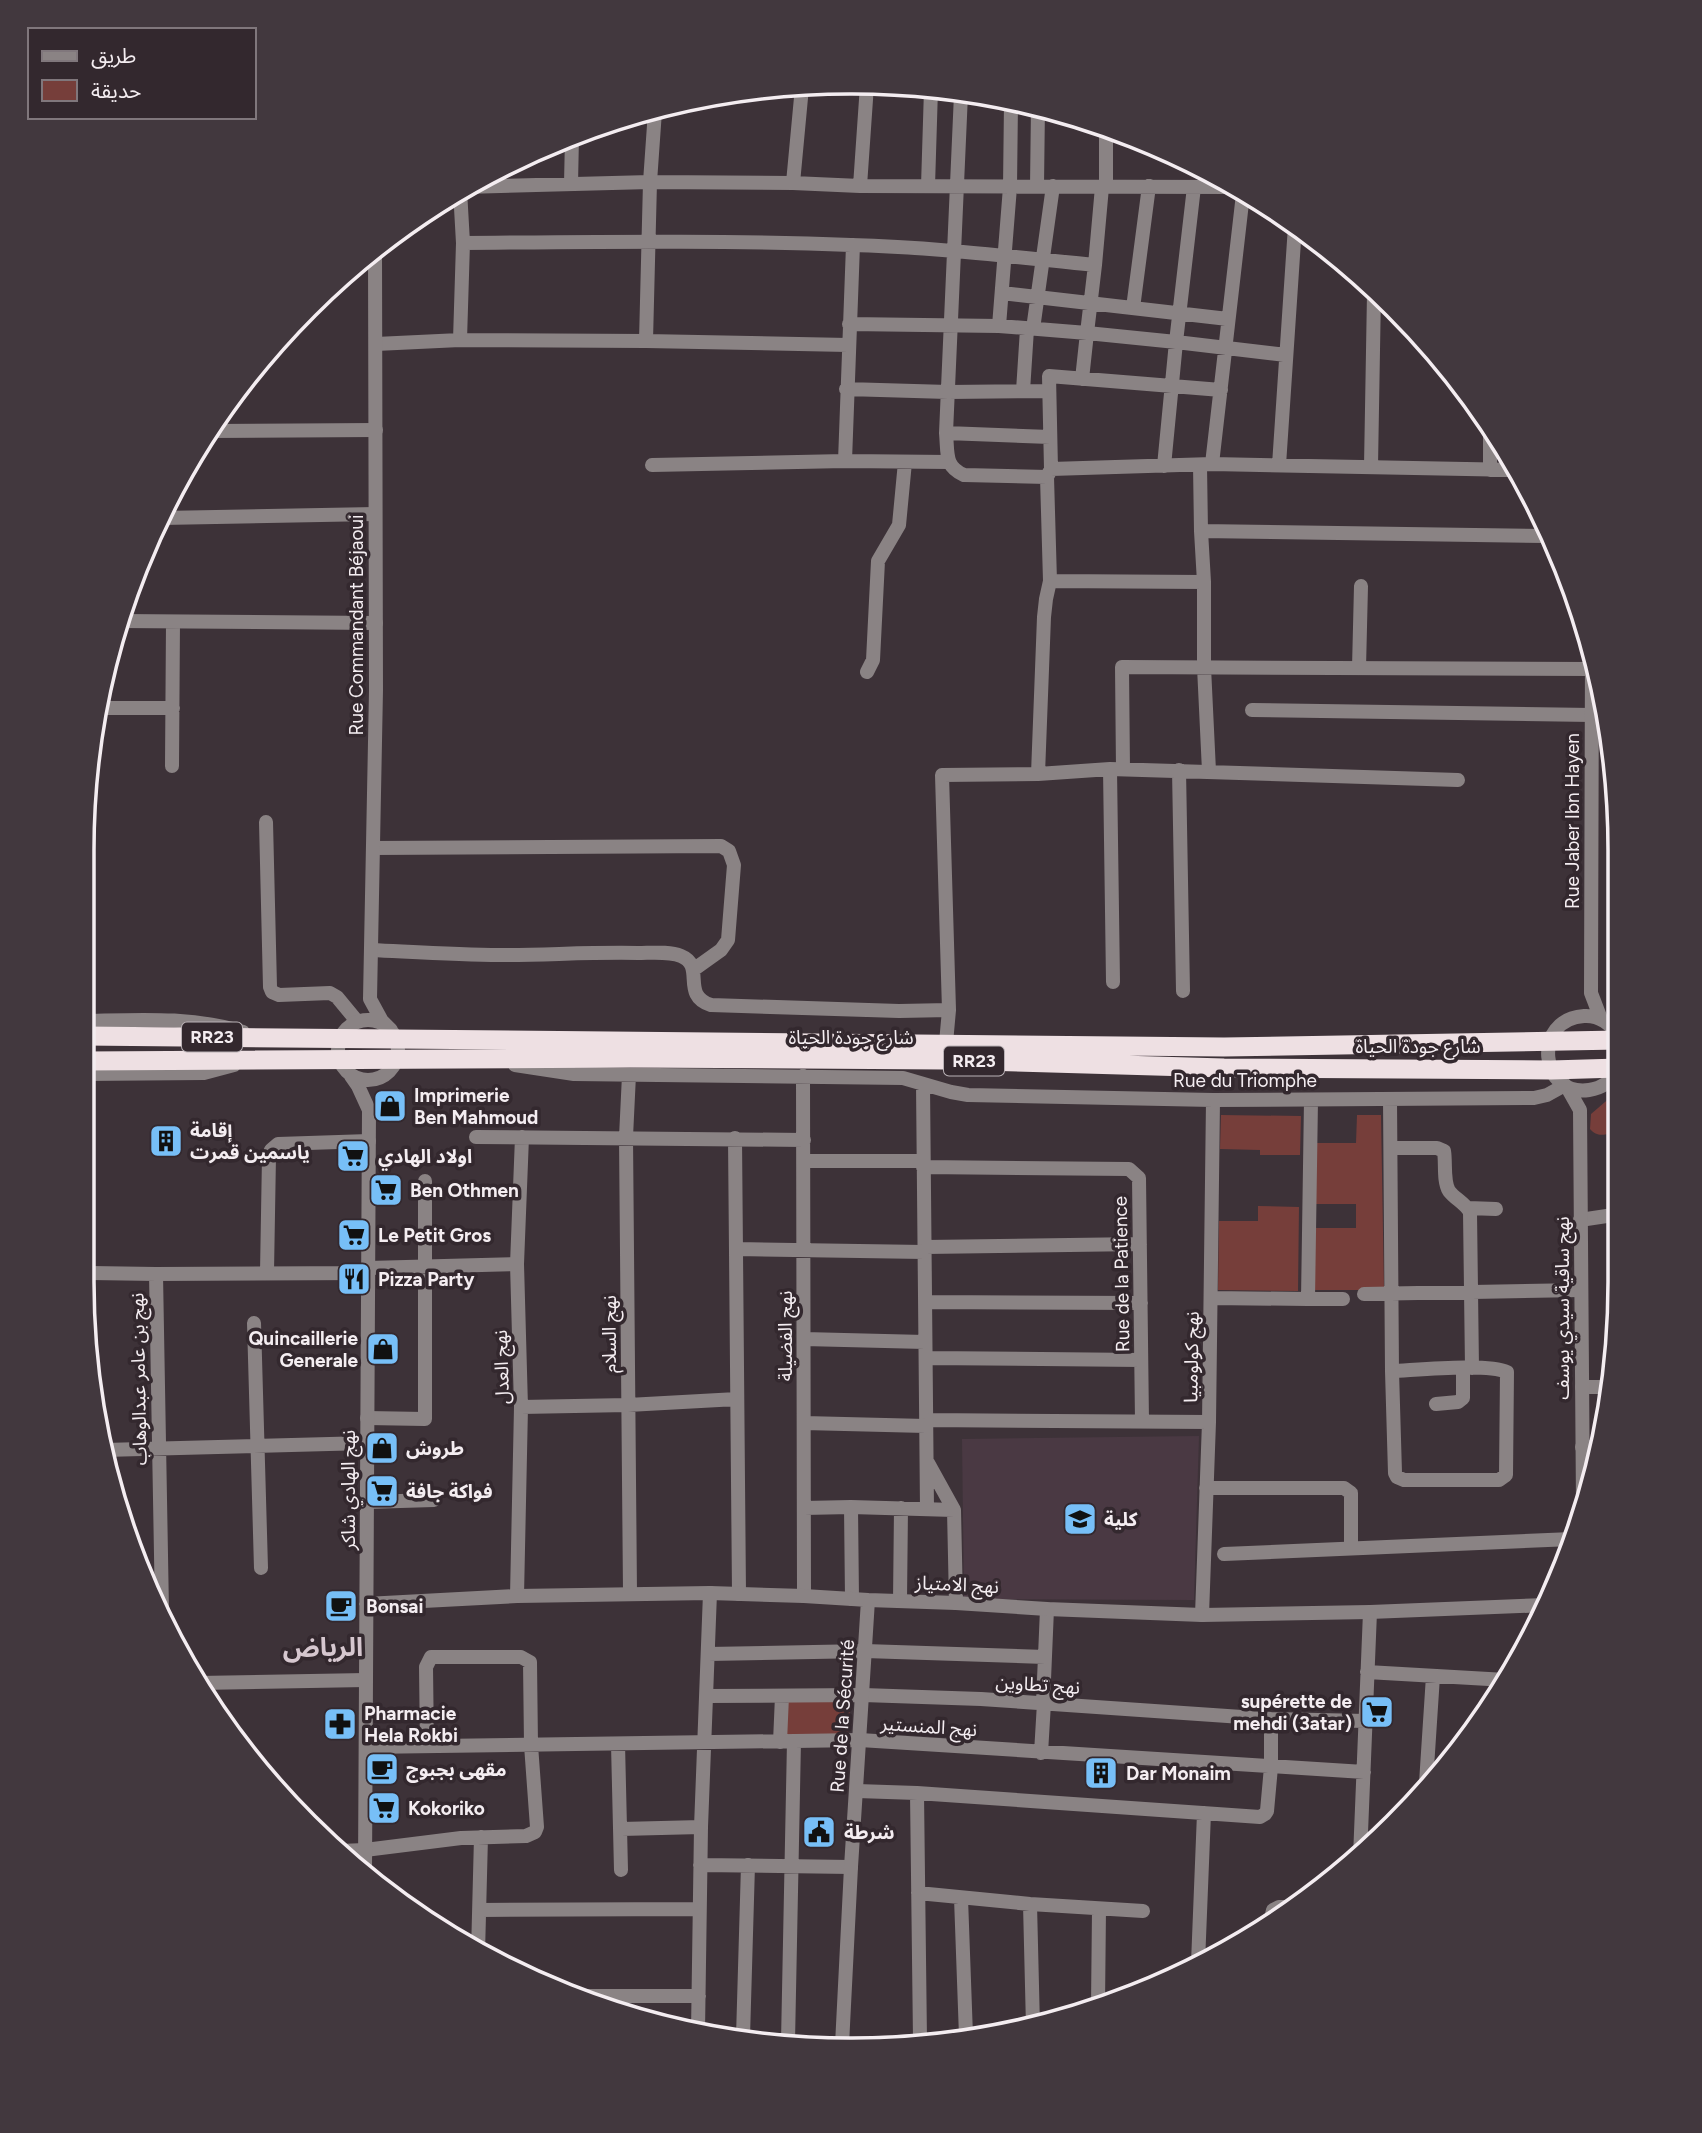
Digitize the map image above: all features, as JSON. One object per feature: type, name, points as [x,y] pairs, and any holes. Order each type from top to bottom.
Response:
[{"type":"highway","name":"شارع جودة الحياة","points":[[94,1036],[261,1038],[348,1028],[393,1034],[643,1042],[1238,1046],[1608,1039]]},
{"type":"highway","name":"شارع جودة الحياة","points":[[94,1061],[473,1058],[931,1060],[1224,1068],[1608,1068]]},
{"type":"street","points":[[860,187],[866,95]]},
{"type":"street","points":[[793,183],[801,96]]},
{"type":"street","points":[[928,186],[931,99]]},
{"type":"street","points":[[961,103],[946,433],[949,462],[953,470],[964,475],[1206,465],[1504,470]]},
{"type":"street","points":[[999,326],[1010,187],[1011,112]]},
{"type":"street","points":[[1037,186],[1038,118]]},
{"type":"street","points":[[646,341],[654,120]]},
{"type":"street","points":[[1082,379],[1104,187],[1106,139]]},
{"type":"street","points":[[571,184],[572,148]]},
{"type":"street","points":[[488,188],[650,182],[793,183],[860,187],[1212,187]]},
{"type":"street","points":[[1023,391],[1053,186]]},
{"type":"street","points":[[1133,308],[1149,186]]},
{"type":"street","points":[[1164,466],[1194,187]]},
{"type":"street","points":[[460,340],[462,203]]},
{"type":"street","points":[[1209,772],[1201,531],[1206,465],[1220,390],[1242,204]]},
{"type":"street","points":[[1279,465],[1294,238]]},
{"type":"street","points":[[463,243],[649,241],[853,245],[955,251],[1095,265]]},
{"type":"street","points":[[845,461],[853,245]]},
{"type":"street","name":"Rue Commandant Béjaoui","points":[[370,999],[376,623],[375,263]]},
{"type":"street","points":[[1002,293],[1228,319]]},
{"type":"street","points":[[1371,466],[1374,304]]},
{"type":"street","points":[[849,324],[999,326],[1286,355]]},
{"type":"street","points":[[376,344],[460,340],[848,345]]},
{"type":"street","points":[[1038,775],[1044,617],[1050,581],[1049,376],[1220,390]]},
{"type":"street","points":[[846,389],[1049,391]]},
{"type":"street","points":[[222,431],[376,430]]},
{"type":"street","points":[[946,433],[1050,437]]},
{"type":"street","points":[[1490,447],[1490,470]]},
{"type":"street","points":[[867,672],[873,660],[878,561],[899,526],[905,462]]},
{"type":"street","points":[[652,465],[949,462]]},
{"type":"street","points":[[173,517],[375,514]]},
{"type":"street","points":[[1201,531],[1538,536]]},
{"type":"street","points":[[1050,581],[1204,582]]},
{"type":"street","points":[[1359,668],[1361,586]]},
{"type":"street","points":[[131,621],[376,623]]},
{"type":"street","points":[[172,766],[173,622]]},
{"type":"street","points":[[1113,982],[1116,769],[1122,667],[1585,669]]},
{"type":"street","name":"Rue Jaber Ibn Hayen","points":[[1591,993],[1592,699]]},
{"type":"street","points":[[108,708],[173,708]]},
{"type":"street","points":[[1252,709],[1592,715]]},
{"type":"street","points":[[947,1043],[949,1010],[942,775],[1038,775],[1116,769],[1458,780]]},
{"type":"street","points":[[1179,770],[1184,991]]},
{"type":"street","points":[[267,822],[270,987],[272,992],[279,995],[330,993],[337,997],[348,1028]]},
{"type":"street","points":[[373,848],[721,846],[729,851],[734,865],[728,940],[721,950],[693,970]]},
{"type":"street","points":[[372,950],[501,955],[662,953],[681,956],[690,962],[696,996],[711,1005],[949,1010]]},
{"type":"street","points":[[1577,1017],[1591,993]]},
{"type":"street","points":[[1591,993],[1601,1020]]},
{"type":"street","points":[[370,999],[393,1034],[398,1048],[393,1068],[386,1075],[369,1110],[339,1060],[338,1048],[348,1028],[370,999]]},
{"type":"street","points":[[1608,1024],[1589,1016],[1562,1023],[1554,1031],[1547,1056],[1551,1070],[1566,1086],[1580,1110],[1608,1082]]},
{"type":"street","points":[[94,1020],[197,1022],[261,1038]]},
{"type":"street","name":"Rue du Triomphe","points":[[473,1058],[550,1072],[903,1078],[951,1092],[968,1094],[1213,1100],[1534,1098],[1548,1095],[1566,1086]]},
{"type":"street","points":[[94,1074],[204,1073],[254,1060]]},
{"type":"street","points":[[351,1076],[369,1081],[386,1075]]},
{"type":"street","name":"نهج السلام","points":[[629,1075],[626,1137],[630,1593]]},
{"type":"street","name":"نهج الفضيلة","points":[[803,1076],[804,1596]]},
{"type":"street","points":[[923,1084],[927,1508]]},
{"type":"street","points":[[1566,1086],[1582,1091],[1598,1089]]},
{"type":"street","points":[[1390,1099],[1392,1371],[1396,1477],[1499,1480],[1506,1475],[1508,1374],[1501,1369],[1468,1368],[1392,1371]]},
{"type":"street","name":"نهج كولومبيا","points":[[1202,1615],[1209,1422],[1213,1100]]},
{"type":"street","points":[[1308,1299],[1311,1100]]},
{"type":"street","name":"نهج الهادي شاكر","points":[[365,1862],[369,1110]]},
{"type":"street","name":"نهج ساقية سيدي يوسف","points":[[1580,1110],[1583,1476]]},
{"type":"street","points":[[476,1137],[804,1140]]},
{"type":"street","name":"نهج العدل","points":[[517,1596],[522,1407],[517,1264],[522,1137]]},
{"type":"street","points":[[735,1138],[739,1594]]},
{"type":"street","points":[[267,1272],[269,1156],[274,1146],[369,1141]]},
{"type":"street","points":[[1392,1149],[1441,1149],[1445,1154],[1447,1187],[1451,1194],[1468,1208],[1471,1215],[1468,1368],[1463,1398],[1458,1402],[1436,1404]]},
{"type":"street","name":"Rue de la Patience","points":[[804,1161],[1129,1169],[1139,1178],[1142,1421]]},
{"type":"street","points":[[368,1418],[425,1419],[425,1181]]},
{"type":"street","points":[[1468,1208],[1496,1209]]},
{"type":"street","points":[[1580,1220],[1608,1216]]},
{"type":"street","points":[[737,1249],[925,1249],[1140,1244]]},
{"type":"street","name":"نهج بن عامر عبدالوهاب","points":[[162,1593],[156,1273],[368,1270],[517,1264]]},
{"type":"street","points":[[94,1273],[156,1273]]},
{"type":"street","points":[[1364,1294],[1581,1290]]},
{"type":"street","points":[[1211,1298],[1343,1298]]},
{"type":"street","points":[[925,1302],[1140,1303]]},
{"type":"street","points":[[254,1323],[261,1568]]},
{"type":"street","points":[[804,1339],[925,1342]]},
{"type":"street","points":[[926,1359],[1141,1360]]},
{"type":"street","points":[[1582,1387],[1600,1387]]},
{"type":"street","points":[[522,1407],[737,1399]]},
{"type":"street","points":[[804,1423],[1209,1422]]},
{"type":"street","points":[[114,1450],[367,1443]]},
{"type":"street","points":[[1582,1447],[1589,1447]]},
{"type":"street","points":[[927,1462],[954,1510],[956,1603]]},
{"type":"street","points":[[1206,1488],[1344,1488],[1351,1493],[1351,1548]]},
{"type":"street","points":[[367,1502],[434,1500]]},
{"type":"street","points":[[851,1507],[852,1599]]},
{"type":"street","points":[[804,1508],[954,1510]]},
{"type":"street","points":[[900,1601],[901,1508]]},
{"type":"street","points":[[1224,1553],[1562,1539]]},
{"type":"street","points":[[698,2023],[703,1743],[710,1593]]},
{"type":"street","name":"نهج الامتياز","points":[[366,1604],[517,1596],[710,1593],[1202,1615],[1534,1605]]},
{"type":"street","name":"Rue de la Sécurité","points":[[828,2038],[851,1867],[868,1600]]},
{"type":"street","points":[[1041,1753],[1047,1609]]},
{"type":"street","points":[[1361,1841],[1370,1612]]},
{"type":"street","points":[[708,1654],[865,1651],[1045,1657]]},
{"type":"street","points":[[352,1851],[461,1838],[526,1836],[535,1832],[537,1828],[528,1659],[431,1657],[426,1667],[427,1746]]},
{"type":"street","points":[[1367,1672],[1492,1683]]},
{"type":"street","points":[[1427,1773],[1433,1676]]},
{"type":"street","points":[[210,1683],[366,1680]]},
{"type":"street","name":"نهج تطاوين","points":[[707,1696],[863,1695],[1044,1703],[1271,1719],[1366,1721]]},
{"type":"street","points":[[782,1696],[787,1742],[791,1865],[788,2036]]},
{"type":"street","points":[[857,1791],[1260,1817],[1267,1811],[1271,1719]]},
{"type":"street","name":"نهج المنستير","points":[[366,1747],[860,1740],[1364,1772]]},
{"type":"street","points":[[618,1744],[621,1870]]},
{"type":"street","points":[[917,1793],[918,1893],[928,2034]]},
{"type":"street","points":[[1198,1953],[1204,1813]]},
{"type":"street","points":[[621,1829],[701,1827]]},
{"type":"street","points":[[479,1940],[481,1837]]},
{"type":"street","points":[[743,2031],[748,1864]]},
{"type":"street","points":[[700,1865],[851,1867]]},
{"type":"street","points":[[918,1893],[1143,1911]]},
{"type":"street","points":[[961,1898],[966,2029]]},
{"type":"street","points":[[1030,1904],[1033,2016]]},
{"type":"street","points":[[480,1910],[699,1909]]},
{"type":"street","points":[[1098,1997],[1099,1909]]},
{"type":"street","points":[[602,1996],[699,1996]]},
{"type":"shaded area","name":"كلية","points":[[1199,1436],[1194,1600],[964,1599],[962,1439]]},
{"type":"green space","points":[[1608,1099],[1608,1134],[1598,1134],[1590,1129],[1591,1114]]},
{"type":"green space","points":[[1221,1115],[1301,1116],[1300,1155],[1260,1155],[1260,1150],[1220,1149]]},
{"type":"green space","points":[[1357,1115],[1381,1115],[1384,1290],[1315,1290],[1315,1228],[1356,1228],[1356,1204],[1315,1204],[1316,1143],[1356,1143]]},
{"type":"green space","points":[[1258,1206],[1299,1207],[1298,1291],[1218,1290],[1219,1221],[1258,1221]]},
{"type":"green space","points":[[788,1701],[851,1701],[848,1734],[785,1737]]},
{"type":"place","name":"Imprimerie Ben Mahmoud","points":[[390,1106]]},
{"type":"place","name":"إقامة ياسمين قمرت","points":[[166,1141]]},
{"type":"place","name":"اولاد الهادي","points":[[353,1156]]},
{"type":"place","name":"Ben Othmen","points":[[386,1190]]},
{"type":"place","name":"Le Petit Gros","points":[[354,1235]]},
{"type":"place","name":"Pizza Party","points":[[354,1279]]},
{"type":"place","name":"Quincaillerie Generale","points":[[383,1349]]},
{"type":"place","name":"طروش","points":[[382,1448]]},
{"type":"place","name":"فواكة جافة","points":[[382,1491]]},
{"type":"place","name":"كلية","points":[[1080,1519]]},
{"type":"place","name":"Bonsai","points":[[341,1606]]},
{"type":"place","name":"supérette de mehdi (3atar)","points":[[1377,1712]]},
{"type":"place","name":"Pharmacie Hela Rokbi","points":[[340,1724]]},
{"type":"place","name":"مقهى بجبوج","points":[[382,1769]]},
{"type":"place","name":"Dar Monaim","points":[[1101,1773]]},
{"type":"place","name":"Kokoriko","points":[[384,1808]]},
{"type":"place","name":"شرطة","points":[[819,1832]]},
{"type":"district","name":"الرياض","points":[[323,1647]]}]
